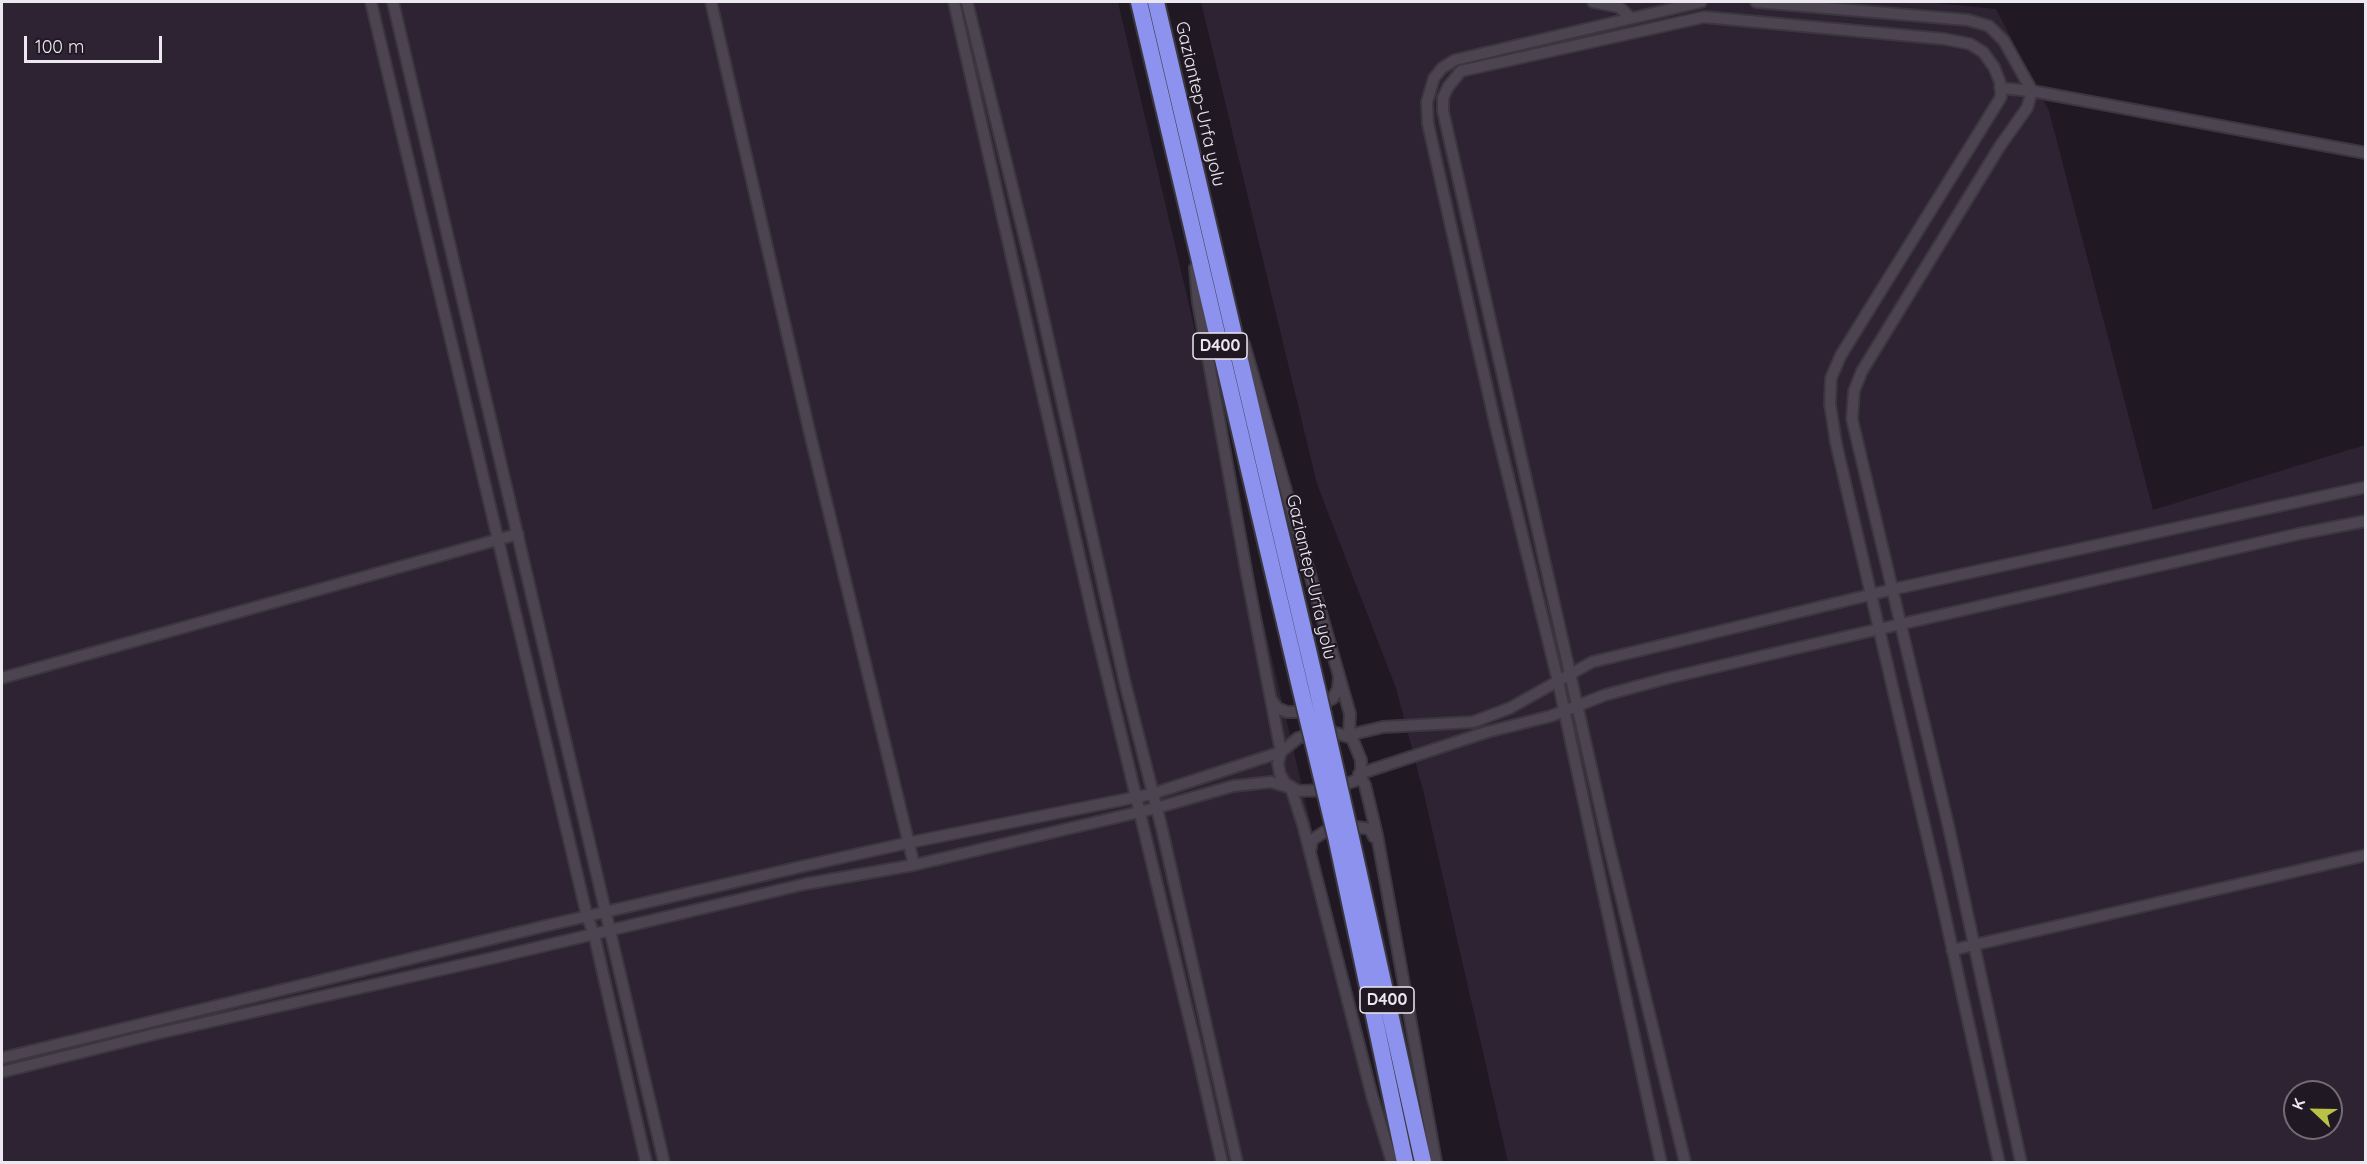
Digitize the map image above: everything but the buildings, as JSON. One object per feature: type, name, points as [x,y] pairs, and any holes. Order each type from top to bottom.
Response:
[{"type":"highway","name":"Gaziantep-Urfa yolu","points":[[1139,2],[1190,219],[1309,690],[1423,1162]]},
{"type":"highway","name":"Gaziantep-Urfa yolu","points":[[1156,2],[1227,306],[1309,690]]},
{"type":"highway","name":"Gaziantep-Urfa yolu","points":[[1344,840],[1405,1162]]},
{"type":"street","points":[[371,2],[587,916],[594,934],[646,1162]]},
{"type":"street","points":[[393,2],[664,1162]]},
{"type":"street","points":[[711,2],[810,434],[914,866]]},
{"type":"street","points":[[954,2],[1135,798],[1222,1162]]},
{"type":"street","points":[[967,2],[1035,280],[1237,1162]]},
{"type":"street","points":[[1593,2],[1619,8],[1632,18]]},
{"type":"street","points":[[1661,1162],[1558,681],[1493,411],[1428,124],[1427,102],[1434,78],[1442,68],[1455,60],[1701,2]]},
{"type":"street","points":[[1756,2],[1968,20],[1989,26],[2004,41],[2032,91],[2027,108],[1994,155],[1862,371],[1854,391],[1852,419],[1948,824],[2021,1162]]},
{"type":"street","points":[[1685,1162],[1577,706],[1443,111],[1443,98],[1448,87],[1461,71],[1704,17],[1934,37],[1970,44],[1983,51],[1994,67],[2000,88],[2001,97],[1841,355],[1831,378],[1830,404],[1836,443],[1999,1162]]},
{"type":"street","points":[[2000,88],[2032,91],[2366,153]]},
{"type":"street","points":[[1190,219],[1198,302],[1281,752],[1278,764],[1280,774],[1291,788],[1310,852],[1372,1096],[1392,1162]]},
{"type":"street","points":[[2,1072],[155,1034],[805,884],[914,866],[1156,808],[1233,786],[1271,782],[1307,792],[1329,790],[1357,780],[1360,760],[1356,744],[1349,735],[1350,714],[1258,391],[1244,345],[1227,306]]},
{"type":"street","points":[[2,1058],[587,916],[907,843],[1152,794],[1281,752],[1298,738],[1319,732],[1349,735],[1383,727],[1473,722],[1510,708],[1592,662],[1870,594],[2366,487]]},
{"type":"street","points":[[1359,774],[1487,732],[1563,711],[1605,695],[1658,681],[1901,624],[2366,521]]},
{"type":"street","points":[[2,678],[518,534]]},
{"type":"street","points":[[1270,696],[1277,708],[1287,712],[1310,712],[1333,698],[1338,689],[1339,676]]},
{"type":"street","points":[[1359,774],[1365,785],[1379,848],[1436,1162]]},
{"type":"street","points":[[1310,852],[1312,840],[1324,832],[1344,825],[1371,829],[1379,848]]},
{"type":"street","points":[[1952,950],[2366,855]]},
{"type":"shaded area","points":[[2,2],[1118,2],[1390,1162],[2,1162]]},
{"type":"shaded area","points":[[1201,2],[1926,2],[1996,9],[2049,111],[2153,510],[2365,445],[2365,1162],[1508,1162],[1424,794],[1396,688],[1317,484]]}]
